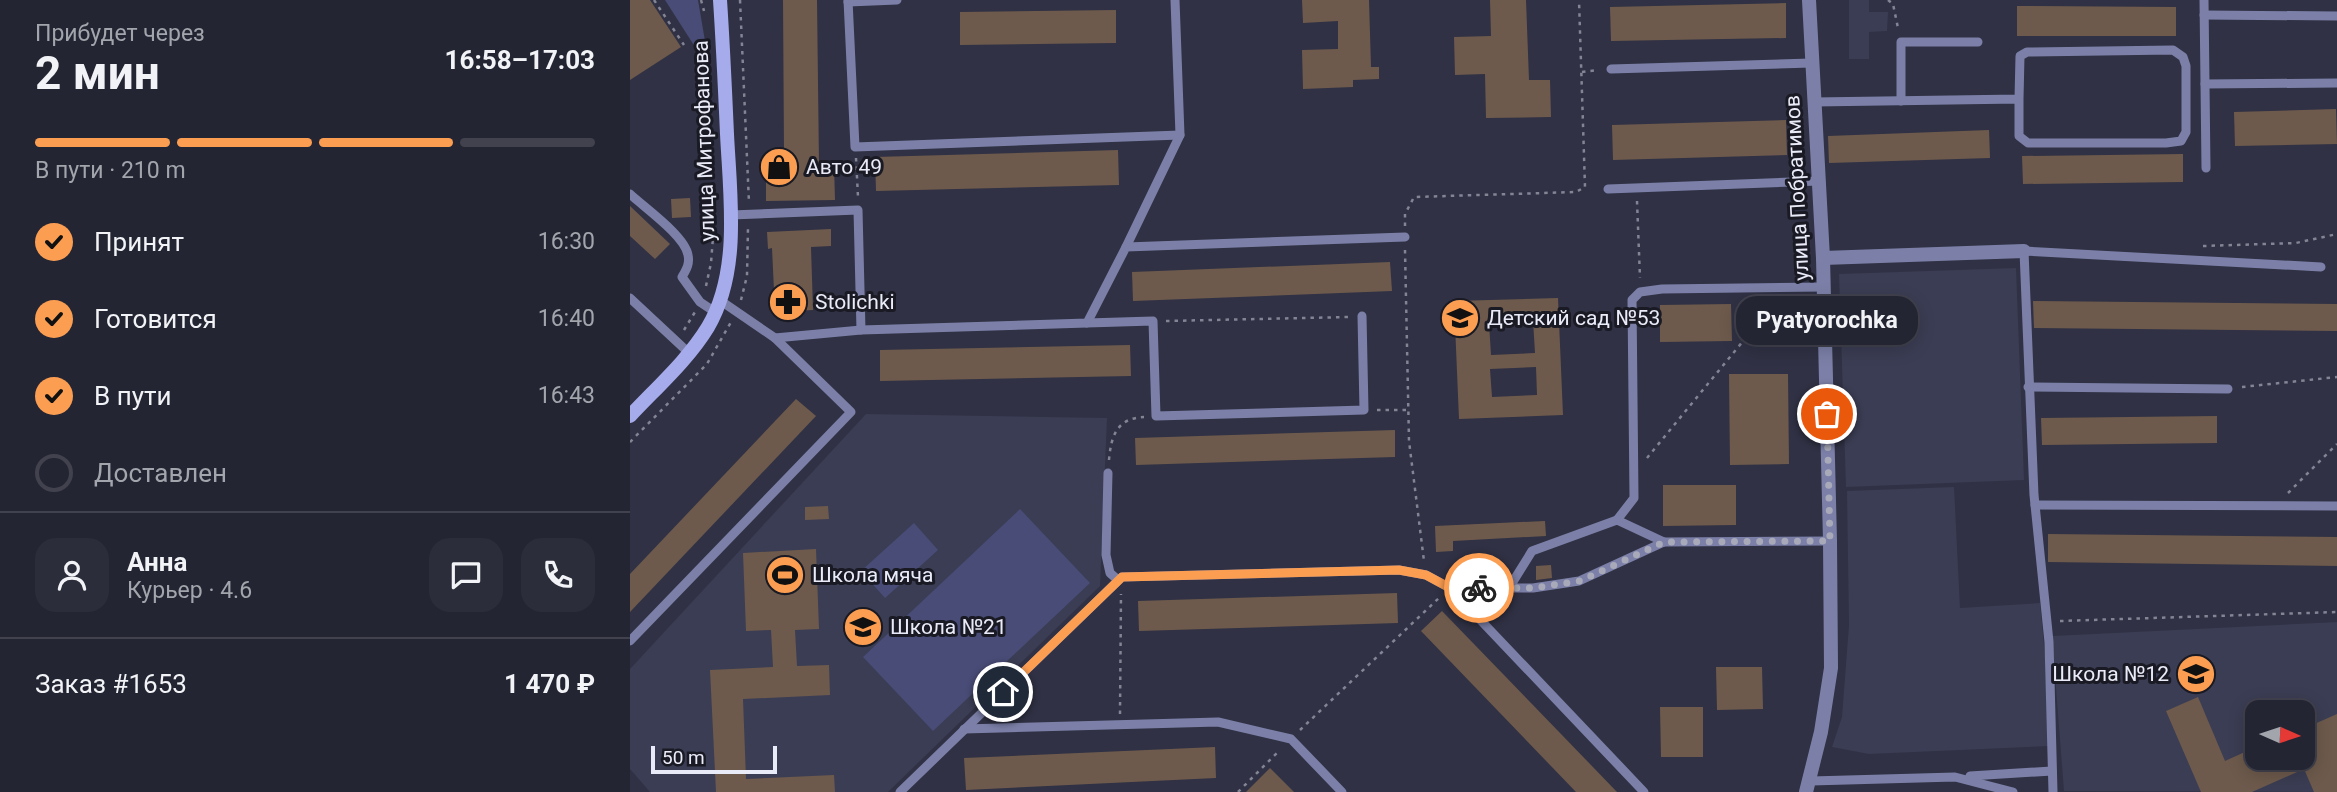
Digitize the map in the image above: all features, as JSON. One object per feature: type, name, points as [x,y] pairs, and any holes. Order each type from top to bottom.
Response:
[{"type":"main road","name":"улица Митрофанова","points":[[630,415],[689,353],[708,328],[718,306],[728,268],[731,215],[720,0]]},
{"type":"street","name":"улица Побратимов","points":[[1808,787],[1821,732],[1830,668],[1830,541],[1823,258],[1809,0]]},
{"type":"street","points":[[1823,258],[2024,251]]},
{"type":"lane","points":[[897,0],[848,1],[855,147],[1180,135]]},
{"type":"lane","points":[[1087,323],[1180,135],[1175,0]]},
{"type":"lane","points":[[2204,0],[2206,168]]},
{"type":"lane","points":[[2204,15],[2337,16]]},
{"type":"lane","points":[[1901,101],[1901,42],[1978,42]]},
{"type":"lane","points":[[2173,50],[2183,57],[2186,66],[2186,132],[2181,141],[2028,143],[2019,136],[2019,99],[2020,56],[2027,52],[2173,50]]},
{"type":"lane","points":[[1611,69],[1811,63]]},
{"type":"lane","points":[[2205,84],[2337,83]]},
{"type":"lane","points":[[1814,102],[2019,99]]},
{"type":"lane","points":[[1608,189],[1818,181]]},
{"type":"lane","points":[[630,194],[682,242],[689,258],[682,277],[700,302],[718,306],[775,338],[851,412],[630,641]]},
{"type":"lane","points":[[731,215],[858,211],[861,330]]},
{"type":"lane","points":[[1126,247],[1405,237]]},
{"type":"lane","points":[[2053,792],[2046,622],[2028,387],[2024,251],[2321,267]]},
{"type":"lane","points":[[1509,588],[1532,551],[1618,520],[1634,498],[1632,300],[1640,292],[1662,289],[1823,287]]},
{"type":"lane","points":[[630,298],[689,353]]},
{"type":"lane","points":[[775,338],[861,330],[1153,321],[1156,416],[1364,410],[1362,316]]},
{"type":"lane","points":[[2028,387],[2228,389]]},
{"type":"lane","points":[[1108,473],[1106,555],[1110,573],[1120,579],[1399,570],[1426,575],[1450,588],[1644,792]]},
{"type":"lane","points":[[2035,505],[2337,506]]},
{"type":"lane","points":[[1618,520],[1664,542]]},
{"type":"lane","points":[[1450,588],[1533,588],[1580,581],[1664,542],[1830,541]]},
{"type":"lane","points":[[900,792],[1120,579]]},
{"type":"lane","points":[[964,729],[1218,722],[1291,739],[1342,792]]},
{"type":"lane","points":[[1808,787],[2052,771]]},
{"type":"lane","points":[[1955,777],[2013,792]]},
{"type":"path","points":[[654,0],[684,45]]},
{"type":"path","points":[[1426,575],[1409,441],[1405,214],[1414,197],[1576,192],[1585,187],[1579,0]]},
{"type":"path","points":[[1888,0],[1893,4],[1901,42]]},
{"type":"path","points":[[1581,72],[1611,69]]},
{"type":"path","points":[[855,147],[858,211]]},
{"type":"path","points":[[1636,188],[1640,292]]},
{"type":"path","points":[[1634,475],[1787,287]]},
{"type":"path","points":[[1153,321],[1362,316]]},
{"type":"path","points":[[2228,389],[2337,377]]},
{"type":"path","points":[[1364,410],[1408,410]]},
{"type":"path","points":[[1108,473],[1111,439],[1123,423],[1138,417],[1156,416]]},
{"type":"path","points":[[2276,506],[2337,444]]},
{"type":"path","points":[[1120,579],[1120,725]]},
{"type":"path","points":[[1238,792],[1450,588]]},
{"type":"path","points":[[2046,622],[2337,612]]},
{"type":"shaded area","points":[[665,0],[698,0],[705,41],[704,61]]},
{"type":"shaded area","points":[[1849,0],[1869,0],[1869,12],[1888,12],[1887,31],[1869,32],[1869,59],[1849,59]]},
{"type":"shaded area","points":[[2016,268],[2024,480],[1846,487],[1839,274]]},
{"type":"shaded area","name":"Школа №21","points":[[866,414],[1107,418],[1100,586],[888,792],[650,792],[630,769],[630,669]]},
{"type":"shaded area","points":[[1954,487],[1960,608],[2040,603],[2048,746],[1869,754],[1832,747],[1842,717],[1849,625],[1847,491]]},
{"type":"shaded area","points":[[1020,509],[1090,583],[933,731],[863,657]]},
{"type":"shaded area","points":[[914,523],[938,550],[885,598],[861,571]]},
{"type":"shaded area","name":"Школа №12","points":[[2337,622],[2337,792],[2064,791],[2052,636]]},
{"type":"building","points":[[630,0],[650,0],[681,47],[630,80]]},
{"type":"building","points":[[783,0],[817,0],[819,165],[834,165],[835,200],[766,201],[766,152],[784,152]]},
{"type":"building","points":[[1302,0],[1369,0],[1371,67],[1379,67],[1379,79],[1353,80],[1353,87],[1303,89],[1302,50],[1338,49],[1338,21],[1303,23]]},
{"type":"building","points":[[1490,0],[1526,0],[1529,80],[1550,80],[1551,117],[1486,118],[1485,74],[1455,75],[1454,37],[1491,36]]},
{"type":"building","points":[[1786,3],[1786,38],[1611,41],[1610,7]]},
{"type":"building","points":[[2017,6],[2176,7],[2176,36],[2017,36]]},
{"type":"building","points":[[1116,10],[1116,43],[960,45],[960,12]]},
{"type":"building","points":[[2336,109],[2337,144],[2235,146],[2234,112]]},
{"type":"building","points":[[1786,120],[1787,155],[1613,160],[1612,125]]},
{"type":"building","points":[[1989,130],[1990,158],[1829,163],[1828,136]]},
{"type":"building","points":[[1118,150],[1119,185],[876,191],[875,157]]},
{"type":"building","points":[[2183,154],[2183,182],[2023,184],[2022,156]]},
{"type":"building","points":[[690,198],[691,217],[672,218],[671,199]]},
{"type":"building","points":[[630,206],[670,244],[655,259],[630,236]]},
{"type":"building","points":[[831,229],[831,246],[811,247],[813,310],[775,312],[772,248],[768,249],[767,232]]},
{"type":"building","points":[[1390,262],[1392,291],[1133,301],[1132,272]]},
{"type":"building","points":[[1558,298],[1563,415],[1459,419],[1454,301]],"holes":[[[1533,320],[1535,353],[1491,355],[1489,323]],[[1536,367],[1537,395],[1492,397],[1490,369]]]},
{"type":"building","points":[[2033,301],[2337,304],[2337,331],[2034,328]]},
{"type":"building","points":[[1731,304],[1732,341],[1660,342],[1660,305]]},
{"type":"building","points":[[1130,345],[1131,376],[880,381],[880,350]]},
{"type":"building","points":[[1729,374],[1788,374],[1789,464],[1730,465]]},
{"type":"building","points":[[796,399],[816,416],[630,612],[630,574]]},
{"type":"building","points":[[2217,416],[2217,443],[2042,445],[2041,418]]},
{"type":"building","points":[[1395,430],[1395,457],[1136,465],[1135,438]]},
{"type":"building","points":[[1663,485],[1736,485],[1736,525],[1663,526]]},
{"type":"building","points":[[828,506],[829,519],[805,520],[805,507]]},
{"type":"building","points":[[1545,521],[1546,536],[1453,541],[1453,551],[1436,552],[1435,526]]},
{"type":"building","points":[[2048,534],[2337,537],[2337,566],[2048,562]]},
{"type":"building","points":[[816,549],[819,629],[795,630],[797,666],[829,665],[830,695],[743,699],[746,779],[834,775],[835,792],[716,792],[710,670],[773,667],[771,630],[746,631],[743,553]]},
{"type":"building","points":[[1551,565],[1552,578],[1536,580],[1536,566]]},
{"type":"building","points":[[1397,593],[1398,623],[1139,631],[1138,601]]},
{"type":"building","points":[[1442,611],[1617,792],[1576,792],[1421,631]]},
{"type":"building","points":[[1716,667],[1762,667],[1763,709],[1717,710]]},
{"type":"building","points":[[2198,697],[2225,761],[2245,752],[2245,770],[2302,770],[2252,792],[2201,792],[2166,711]]},
{"type":"building","points":[[1660,707],[1703,707],[1703,757],[1661,757]]},
{"type":"building","points":[[2337,714],[2337,792],[2314,792],[2304,770],[2315,770],[2315,724]]},
{"type":"building","points":[[1215,747],[1216,778],[966,790],[964,758]]},
{"type":"building","points":[[1270,768],[1294,792],[1246,792]]},
{"type":"way so far","points":[[1479,588],[1533,588],[1580,581],[1664,542],[1830,541],[1827,414]]},
{"type":"place","name":"Авто 49","points":[[779,167]]},
{"type":"place","name":"Stolichki","points":[[788,302]]},
{"type":"place","name":"Детский сад №53","points":[[1460,318]]},
{"type":"place","name":"Pyatyorochka","points":[[1827,414]]},
{"type":"place","name":"Школа мяча","points":[[785,575]]},
{"type":"place","name":"Школа №21","points":[[863,627]]},
{"type":"place","name":"Школа №12","points":[[2196,674]]},
{"type":"route","points":[[1003,692],[1122,577],[1399,570],[1426,575],[1450,588],[1479,588]]}]
